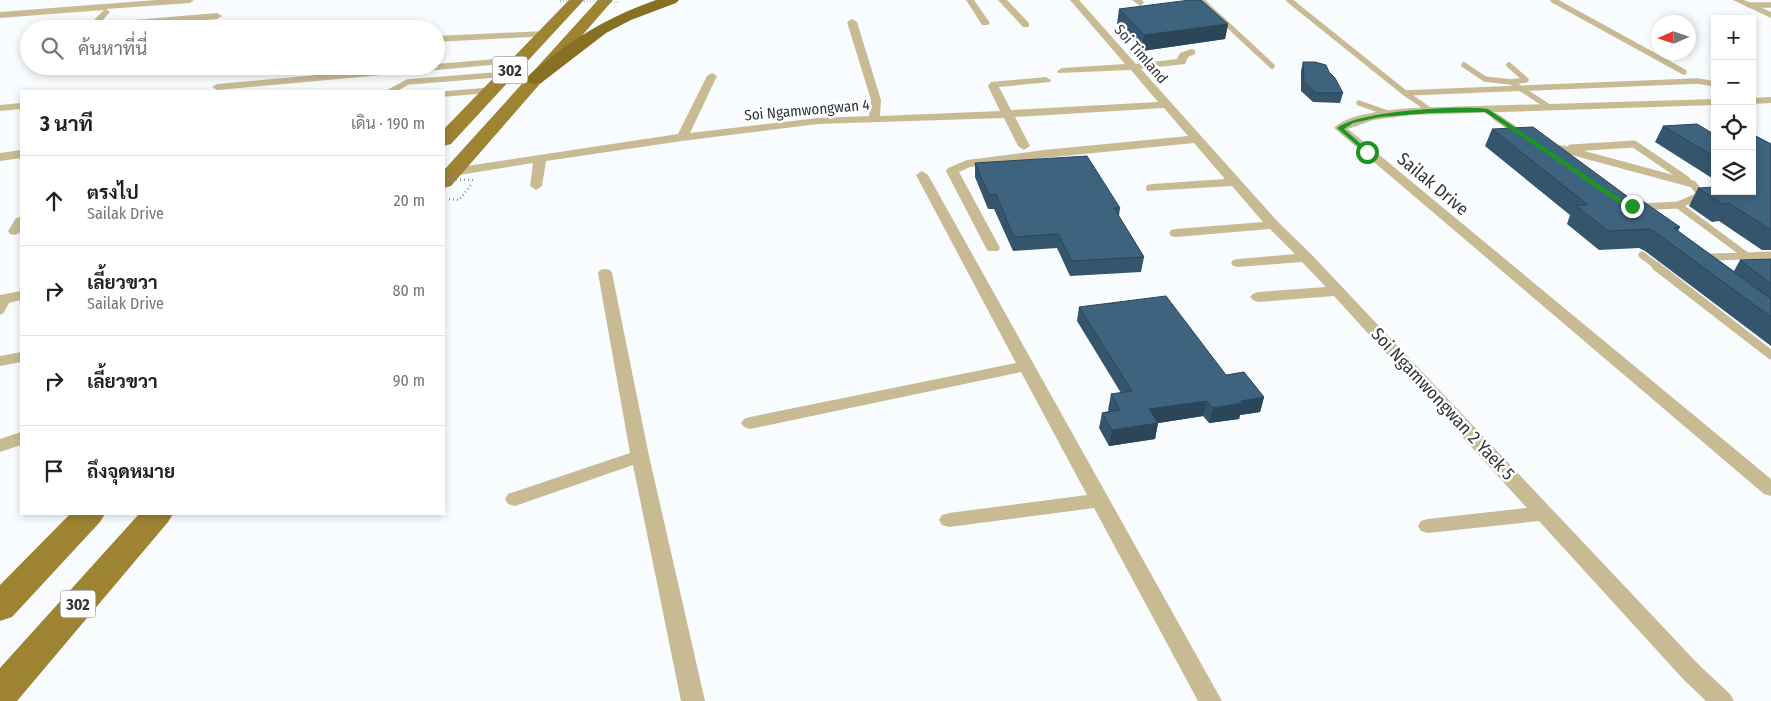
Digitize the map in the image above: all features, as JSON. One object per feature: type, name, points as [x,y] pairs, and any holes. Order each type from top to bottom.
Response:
[{"type":"highway","points":[[535,79],[582,41],[602,29],[646,8],[671,0]]},
{"type":"main road","name":"302","points":[[445,138],[545,34],[569,0]]},
{"type":"main road","name":"302","points":[[447,178],[535,79],[612,1]]},
{"type":"main road","points":[[0,607],[88,515]]},
{"type":"main road","name":"302","points":[[0,694],[155,515]]},
{"type":"street","points":[[0,15],[190,0]]},
{"type":"street","points":[[970,0],[984,23]]},
{"type":"street","points":[[1002,0],[1026,25]]},
{"type":"street","name":"Soi Timland","points":[[1074,0],[1166,105]]},
{"type":"street","points":[[1737,0],[1771,15]]},
{"type":"street","points":[[214,20],[225,6]]},
{"type":"street","points":[[98,20],[105,12]]},
{"type":"street","points":[[175,20],[217,16]]},
{"type":"street","points":[[852,22],[876,100],[874,119]]},
{"type":"street","points":[[445,39],[545,34]]},
{"type":"street","points":[[1062,72],[1181,62],[1184,55],[1191,52]]},
{"type":"street","points":[[445,67],[520,60]]},
{"type":"street","points":[[217,87],[352,75]]},
{"type":"street","points":[[682,137],[712,76]]},
{"type":"street","points":[[1024,146],[994,88],[995,84],[1046,80]]},
{"type":"street","points":[[1756,101],[1771,100]]},
{"type":"street","name":"Sailak Drive","points":[[1711,102],[1431,111],[1393,114],[1356,120],[1340,128],[1771,489]]},
{"type":"street","name":"Soi Ngamwongwan 4","points":[[447,178],[540,159],[682,137],[818,121],[1008,114],[1166,105]]},
{"type":"street","name":"Soi Ngamwongwan 2 Yaek 5","points":[[1166,105],[1273,225],[1306,257],[1691,672],[1722,701]]},
{"type":"street","points":[[0,108],[20,106]]},
{"type":"street","points":[[993,248],[952,171],[958,167],[966,164],[1044,154],[1196,139]]},
{"type":"street","points":[[0,157],[20,154]]},
{"type":"street","points":[[536,186],[540,159]]},
{"type":"street","points":[[922,175],[1210,701]]},
{"type":"street","points":[[1152,188],[1235,182]]},
{"type":"street","points":[[1176,233],[1273,225]]},
{"type":"street","points":[[1238,263],[1306,257]]},
{"type":"street","points":[[605,273],[640,456],[693,701]]},
{"type":"street","points":[[1258,297],[1337,291]]},
{"type":"street","points":[[0,361],[20,357]]},
{"type":"street","points":[[750,423],[1026,366]]},
{"type":"street","points":[[0,446],[20,438]]},
{"type":"street","points":[[515,499],[640,456]]},
{"type":"street","points":[[949,520],[1100,500]]},
{"type":"street","points":[[1428,526],[1543,513]]},
{"type":"lane","points":[[1201,0],[1272,66]]},
{"type":"lane","points":[[1289,0],[1405,93],[1431,111]]},
{"type":"lane","points":[[1553,0],[1684,72]]},
{"type":"lane","points":[[1749,5],[1771,4]]},
{"type":"lane","points":[[1464,65],[1489,81],[1511,82],[1526,80],[1509,65]]},
{"type":"lane","points":[[393,90],[408,82],[507,74]]},
{"type":"lane","points":[[1405,93],[1698,81],[1711,83]]},
{"type":"lane","points":[[1511,82],[1549,107]]},
{"type":"lane","points":[[445,94],[492,90]]},
{"type":"lane","points":[[1359,103],[1393,114]]},
{"type":"lane","points":[[1486,110],[1526,138]]},
{"type":"lane","points":[[1557,159],[1543,149],[1632,144],[1693,184],[1700,193],[1678,205],[1630,206]]},
{"type":"lane","points":[[1563,149],[1693,184]]},
{"type":"lane","points":[[1678,205],[1747,256]]},
{"type":"lane","points":[[1642,255],[1771,355]]},
{"type":"lane","points":[[1709,272],[1703,266],[1704,261],[1710,257],[1771,255]]},
{"type":"path","points":[[569,0],[612,1]]},
{"type":"path","points":[[447,178],[475,180],[459,200]]},
{"type":"building","points":[[1201,0],[1228,24],[1144,35],[1119,9]]},
{"type":"building","points":[[1303,62],[1315,62],[1326,65],[1343,93],[1316,93],[1304,82]]},
{"type":"building","points":[[1697,124],[1711,132],[1711,155],[1663,126]]},
{"type":"building","points":[[1533,127],[1635,202],[1644,202],[1680,227],[1674,228],[1771,299],[1771,317],[1655,232],[1649,229],[1608,231],[1575,205],[1588,205],[1492,129]]},
{"type":"building","points":[[1756,136],[1771,144],[1771,230],[1729,203],[1722,204],[1698,188],[1711,187],[1711,195],[1756,195]]},
{"type":"building","points":[[1087,156],[1120,208],[1114,208],[1144,257],[1072,261],[1058,234],[1014,237],[996,194],[989,195],[975,163]]},
{"type":"building","points":[[1771,259],[1771,284],[1740,260]]},
{"type":"building","points":[[1166,296],[1226,375],[1244,372],[1264,397],[1213,408],[1207,401],[1149,409],[1158,423],[1112,430],[1102,413],[1120,410],[1111,394],[1132,391],[1079,307]]},
{"type":"route","points":[[1367,152],[1340,128],[1351,122],[1380,116],[1431,111],[1486,110],[1625,205],[1632,206]]}]
